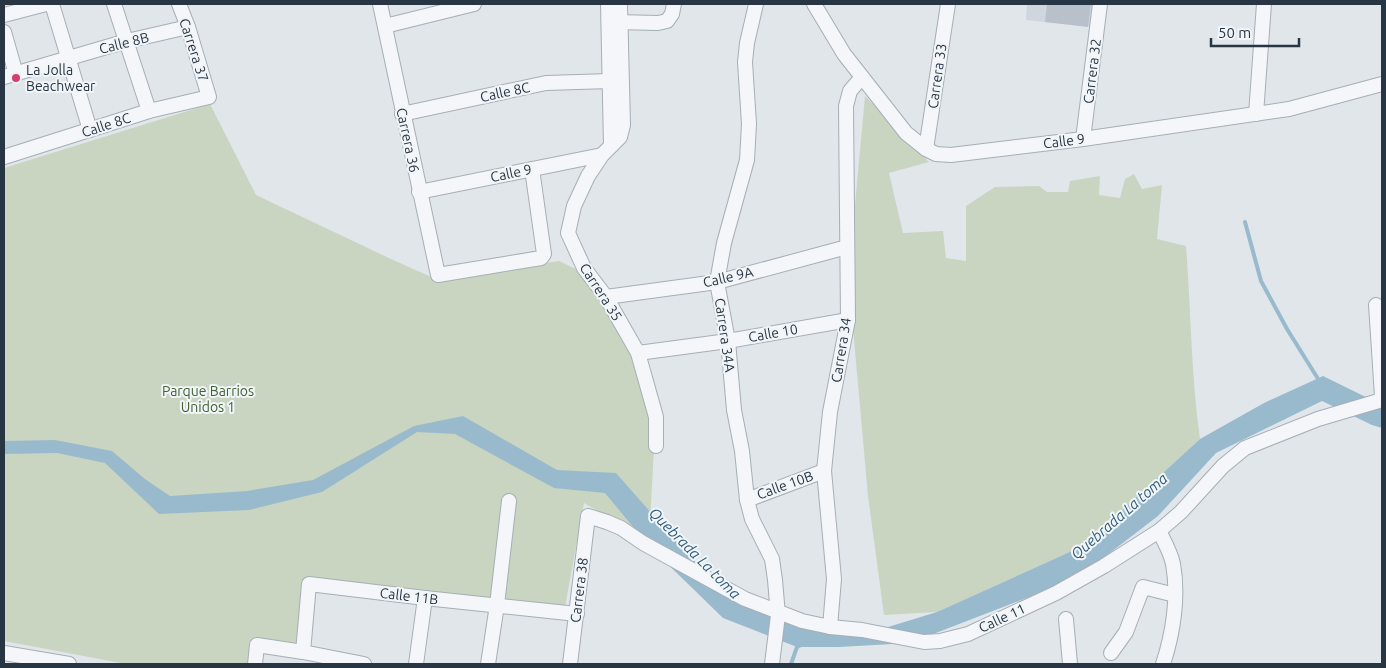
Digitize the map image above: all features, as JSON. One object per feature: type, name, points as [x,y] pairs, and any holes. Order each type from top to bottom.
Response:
[{"type":"street","points":[[4,15],[46,4]]},
{"type":"street","points":[[52,4],[90,130]]},
{"type":"street","points":[[114,4],[149,111]]},
{"type":"street","name":"Carrera 37","points":[[179,4],[188,27],[209,97]]},
{"type":"street","name":"Carrera 36","points":[[380,4],[402,114],[438,275],[541,258],[544,254],[532,169]]},
{"type":"street","points":[[385,26],[474,4]]},
{"type":"street","name":"Carrera 35","points":[[608,4],[614,22],[623,125],[620,137],[607,150],[588,176],[574,206],[568,233],[584,268],[606,298],[638,353],[656,417],[656,446]]},
{"type":"street","name":"Carrera 35","points":[[607,150],[614,22],[620,4]]},
{"type":"street","points":[[614,22],[658,23],[667,21],[672,14],[674,4]]},
{"type":"street","name":"Carrera 34A","points":[[756,4],[747,42],[745,62],[749,124],[747,160],[724,244],[717,282],[728,342],[734,410],[742,451],[747,500],[752,519],[772,559],[778,613],[772,664]]},
{"type":"street","name":"Calle 9","points":[[814,4],[844,54],[906,133],[926,149],[936,154],[950,155],[1083,139],[1289,110],[1382,84]]},
{"type":"street","name":"Carrera 33","points":[[926,149],[948,4]]},
{"type":"street","name":"Carrera 32","points":[[1083,139],[1100,4]]},
{"type":"street","points":[[1256,114],[1264,4]]},
{"type":"street","name":"Calle 8B","points":[[10,76],[127,41],[188,27]]},
{"type":"street","points":[[4,32],[10,76]]},
{"type":"street","name":"Carrera 34","points":[[830,627],[834,579],[824,472],[830,412],[848,320],[846,106],[850,91],[862,77]]},
{"type":"street","name":"Calle 8C","points":[[402,114],[546,83],[610,81]]},
{"type":"street","name":"Calle 8C","points":[[4,158],[149,111],[209,97]]},
{"type":"street","name":"Calle 9","points":[[419,192],[532,169],[607,150]]},
{"type":"street","name":"Calle 9A","points":[[606,298],[717,282],[847,247]]},
{"type":"street","points":[[1376,305],[1380,399]]},
{"type":"street","name":"Calle 10","points":[[638,353],[728,342],[848,320]]},
{"type":"street","name":"Calle 11","points":[[588,516],[621,528],[643,543],[744,599],[778,613],[830,627],[862,630],[924,642],[940,641],[968,634],[1056,593],[1104,566],[1159,531],[1181,512],[1223,466],[1245,448],[1334,414],[1380,399]]},
{"type":"street","name":"Calle 10B","points":[[747,500],[824,472]]},
{"type":"street","points":[[488,664],[497,606],[509,501]]},
{"type":"street","name":"Carrera 38","points":[[570,664],[588,516]]},
{"type":"street","points":[[1159,531],[1173,563],[1175,595],[1170,642],[1163,664]]},
{"type":"street","name":"Calle 11B","points":[[303,652],[309,584],[576,614]]},
{"type":"street","points":[[1111,653],[1126,632],[1143,587],[1175,595]]},
{"type":"street","points":[[416,664],[425,598]]},
{"type":"street","points":[[1066,618],[1070,664]]},
{"type":"street","points":[[255,664],[257,645],[364,664]]},
{"type":"street","points":[[4,653],[43,662],[69,664]]},
{"type":"shaded area","points":[[1027,4],[1096,4],[1093,27],[1026,20]]},
{"type":"green space","points":[[865,96],[929,162],[889,173],[903,233],[943,231],[946,258],[966,261],[966,206],[995,187],[1039,186],[1047,192],[1068,192],[1070,181],[1100,176],[1099,195],[1120,198],[1125,179],[1134,174],[1142,189],[1162,185],[1157,239],[1186,246],[1193,367],[1200,439],[1083,546],[937,612],[884,615],[868,496],[852,317],[851,248]]},
{"type":"green space","name":"Parque Barrios Unidos 1","points":[[210,104],[256,195],[391,259],[438,280],[559,261],[582,272],[597,293],[630,352],[655,430],[649,540],[584,503],[565,607],[303,580],[296,643],[254,637],[250,664],[126,664],[4,641],[4,168]]},
{"type":"water","name":"Quebrada La toma","points":[[1323,376],[1382,405],[1382,428],[1322,401],[1216,453],[1158,516],[1085,572],[1029,597],[910,643],[797,647],[723,618],[648,545],[605,493],[554,488],[455,434],[417,432],[322,492],[249,510],[159,514],[105,463],[57,453],[4,454],[4,441],[55,440],[112,451],[145,479],[170,496],[247,491],[313,480],[414,426],[463,416],[557,470],[616,473],[690,557],[747,607],[833,634],[888,627],[937,612],[1083,546],[1200,439],[1264,403]]},
{"type":"building","points":[[1047,4],[1091,4],[1088,27],[1045,22]]},
{"type":"waterway","points":[[1245,222],[1261,281],[1287,329],[1320,382]]},
{"type":"waterway","points":[[791,664],[797,647],[801,645]]},
{"type":"place","name":"La Jolla Beachwear","points":[[16,78]]}]
